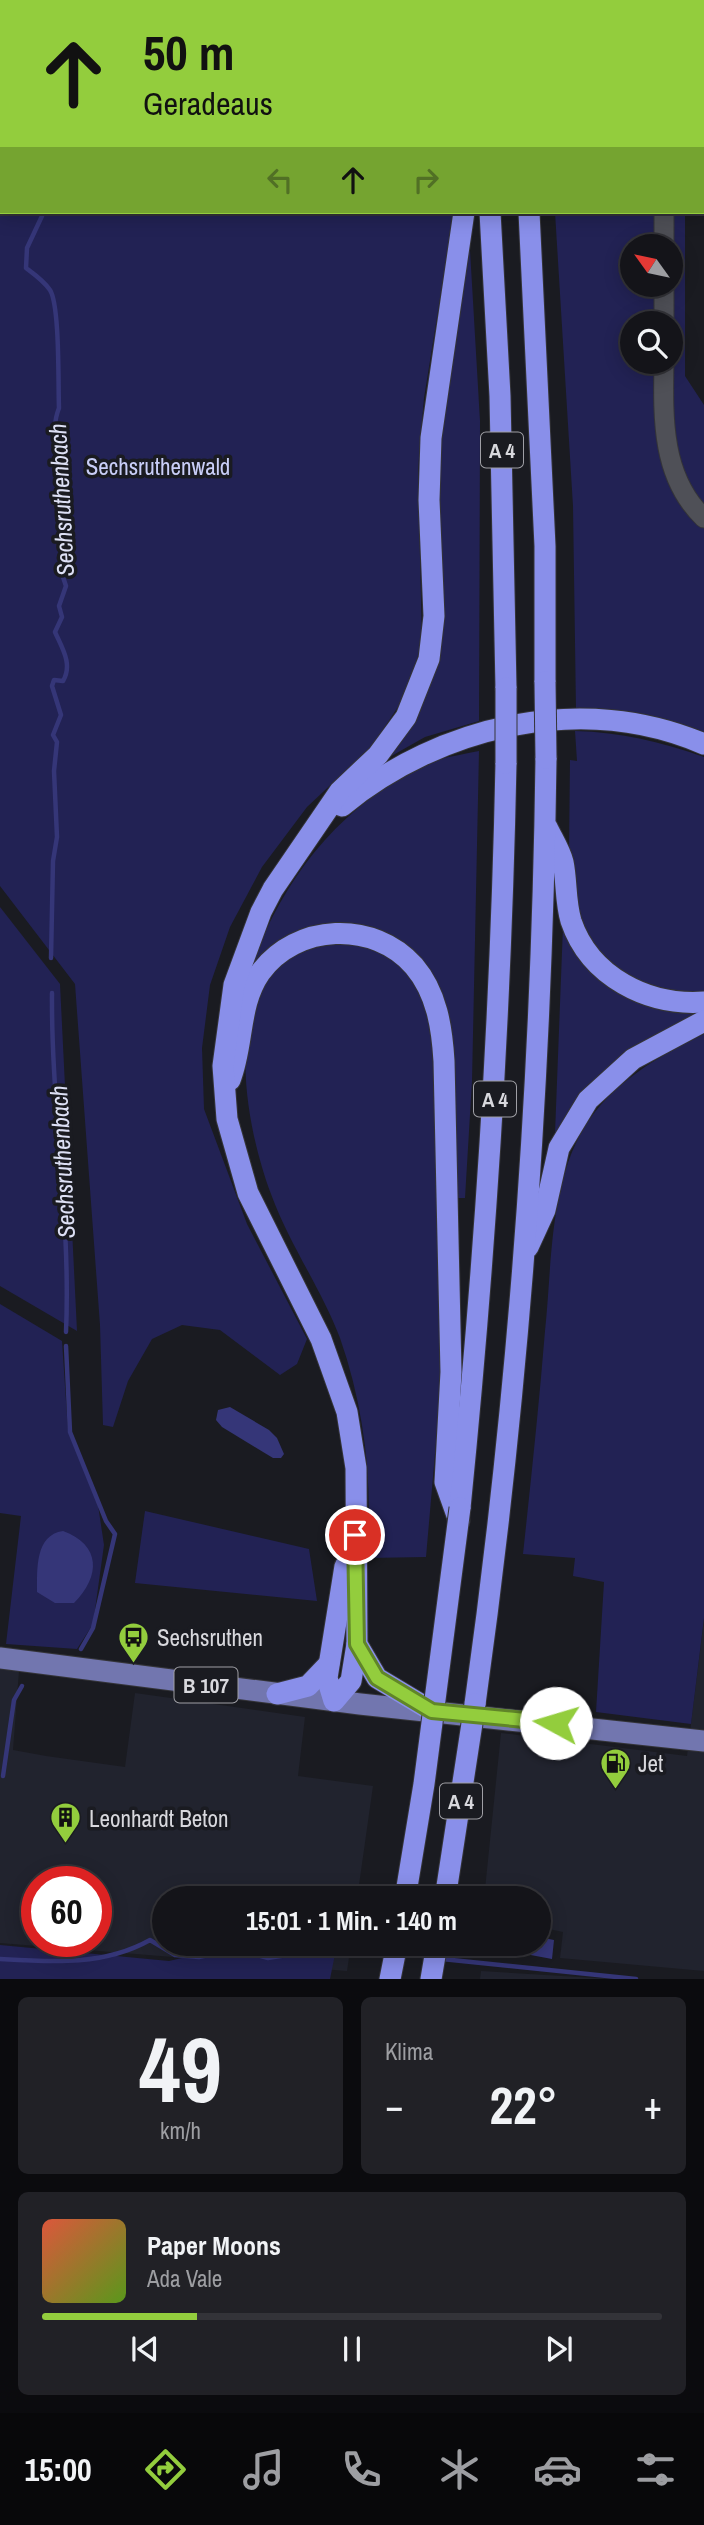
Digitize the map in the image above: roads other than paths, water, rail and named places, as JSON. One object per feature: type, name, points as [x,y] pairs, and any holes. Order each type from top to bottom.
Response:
[{"type":"highway","points":[[334,1700],[351,1681],[357,1644],[356,1468],[347,1412],[324,1347],[248,1193],[232,1143],[223,1066],[229,1008],[247,943],[273,889],[340,791],[378,755],[406,717],[429,659],[434,616],[429,500],[431,429],[464,214]]},
{"type":"highway","name":"A 4","points":[[407,1886],[424,1784],[458,1512],[477,1339],[496,1088],[506,688],[500,396],[490,214]]},
{"type":"highway","name":"A 4","points":[[447,1886],[477,1691],[499,1512],[523,1258],[545,822],[545,546],[529,214]]},
{"type":"highway","points":[[309,839],[337,810],[382,776],[434,748],[490,729],[547,721],[604,721],[659,731],[704,744]]},
{"type":"highway","points":[[545,822],[563,862],[572,922],[591,956],[623,984],[644,995],[666,1001],[704,1002]]},
{"type":"highway","points":[[225,1095],[238,1060],[244,1008],[251,989],[270,961],[294,945],[326,934],[344,932],[368,936],[396,950],[414,966],[427,986],[439,1020],[444,1061],[452,1372],[445,1482],[458,1512]]},
{"type":"highway","points":[[523,1258],[545,1210],[559,1148],[588,1100],[633,1059],[704,1021]]},
{"type":"highway","points":[[334,1700],[327,1678],[346,1557],[355,1535]]},
{"type":"highway","points":[[357,1644],[377,1678],[432,1711]]},
{"type":"highway","points":[[277,1694],[309,1686],[329,1664]]},
{"type":"highway","points":[[390,1979],[395,1956]]},
{"type":"highway","points":[[431,1979],[435,1956]]},
{"type":"main road","name":"B 107","points":[[0,1658],[277,1694],[704,1741]]},
{"type":"street","points":[[664,214],[664,234]]},
{"type":"street","points":[[664,374],[663,417],[669,457],[678,483],[691,506],[704,518]]},
{"type":"waterway","name":"Sechsruthenbach","points":[[42,214],[27,248],[26,268],[50,290],[55,312],[59,408],[55,426],[64,454],[56,471],[61,482],[65,558],[61,571],[66,586],[59,606],[62,617],[55,632],[67,662],[63,681],[54,680],[52,686],[61,715],[53,735],[57,742],[54,771],[57,837],[53,861],[51,958]]},
{"type":"waterway","name":"Sechsruthenbach","points":[[52,993],[54,1078],[66,1247],[66,1332]]},
{"type":"waterway","name":"Sechsruthenbach","points":[[66,1346],[70,1432],[106,1521],[115,1534],[93,1628],[81,1649]]},
{"type":"waterway","name":"Sechsruthenbach","points":[[3,1776],[14,1700],[22,1686]]},
{"type":"waterway","points":[[0,1959],[58,1961],[96,1958],[152,1941]]},
{"type":"waterway","points":[[187,1956],[204,1956]]},
{"type":"waterway","points":[[261,1956],[280,1956]]},
{"type":"waterway","points":[[423,1956],[430,1957]]},
{"type":"waterway","points":[[442,1959],[636,1979]]},
{"type":"place","name":"Sechsruthen","points":[[134,1664]]},
{"type":"place","name":"Jet","points":[[615,1790]]},
{"type":"place","name":"Leonhardt Beton","points":[[66,1845]]},
{"type":"park label","name":"Sechsruthenwald","points":[[158,466]]}]
